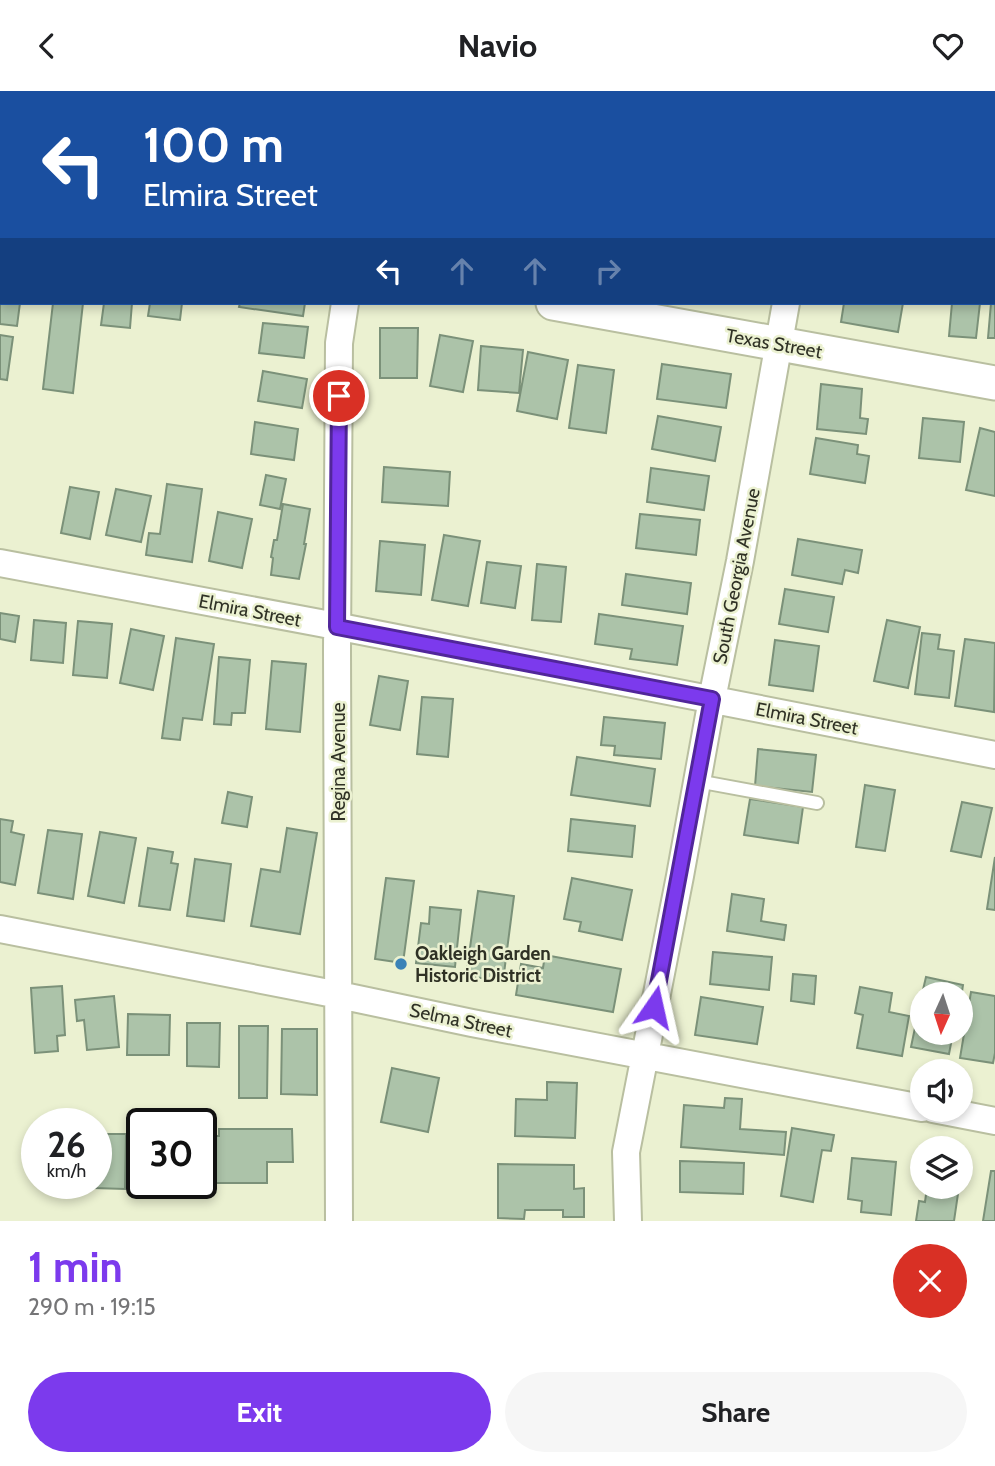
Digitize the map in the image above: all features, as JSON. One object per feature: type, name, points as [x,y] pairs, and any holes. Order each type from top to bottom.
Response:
[{"type":"street","name":"Regina Avenue","points":[[339,1221],[337,627],[339,342],[345,305]]},
{"type":"street","name":"Texas Street","points":[[564,305],[995,383]]},
{"type":"street","name":"South Georgia Avenue","points":[[628,1221],[626,1152],[740,561],[786,305]]},
{"type":"street","name":"Elmira Street","points":[[0,563],[995,755]]},
{"type":"street","name":"Selma Street","points":[[0,929],[471,1023],[910,1106]]},
{"type":"street","points":[[973,1117],[995,1121]]},
{"type":"lane","points":[[697,781],[817,803]]},
{"type":"building","points":[[0,305],[20,305],[17,326],[0,324]]},
{"type":"building","points":[[53,305],[83,305],[73,393],[43,389]]},
{"type":"building","points":[[104,305],[132,305],[130,328],[101,325]]},
{"type":"building","points":[[150,305],[182,305],[180,320],[148,316]]},
{"type":"building","points":[[240,305],[305,305],[303,316]]},
{"type":"building","points":[[844,305],[903,305],[898,332],[841,322]]},
{"type":"building","points":[[952,305],[980,305],[976,338],[949,336]]},
{"type":"building","points":[[991,305],[995,305],[995,338],[988,338]]},
{"type":"building","points":[[263,323],[308,327],[304,358],[259,353]]},
{"type":"building","points":[[380,328],[418,328],[417,378],[380,378]]},
{"type":"building","points":[[0,335],[13,337],[7,380],[0,379]]},
{"type":"building","points":[[440,335],[473,341],[463,392],[430,386]]},
{"type":"building","points":[[481,346],[523,350],[519,393],[478,390]]},
{"type":"building","points":[[528,352],[568,360],[557,419],[517,411]]},
{"type":"building","points":[[662,364],[731,374],[726,408],[657,399]]},
{"type":"building","points":[[578,365],[614,370],[606,433],[569,428]]},
{"type":"building","points":[[263,371],[307,379],[302,408],[258,401]]},
{"type":"building","points":[[821,384],[862,389],[860,418],[868,419],[866,434],[817,429]]},
{"type":"building","points":[[658,416],[721,427],[715,461],[652,449]]},
{"type":"building","points":[[923,418],[964,422],[960,462],[919,458]]},
{"type":"building","points":[[255,422],[298,429],[294,460],[251,454]]},
{"type":"building","points":[[980,428],[995,432],[995,496],[966,490]]},
{"type":"building","points":[[816,438],[858,445],[857,454],[869,456],[865,483],[810,474]]},
{"type":"building","points":[[384,467],[450,472],[448,506],[382,502]]},
{"type":"building","points":[[651,468],[709,476],[704,510],[647,502]]},
{"type":"building","points":[[266,475],[286,479],[280,509],[260,505]]},
{"type":"building","points":[[167,484],[202,489],[192,562],[146,555],[149,533],[160,534]]},
{"type":"building","points":[[70,487],[99,492],[90,539],[61,533]]},
{"type":"building","points":[[116,489],[151,496],[141,542],[106,535]]},
{"type":"building","points":[[283,504],[310,509],[299,579],[271,575],[271,557]]},
{"type":"building","points":[[218,512],[252,519],[242,568],[209,561]]},
{"type":"building","points":[[640,514],[700,520],[696,555],[636,548]]},
{"type":"building","points":[[444,535],[480,541],[468,606],[432,600]]},
{"type":"building","points":[[798,539],[862,550],[858,573],[845,570],[842,584],[792,575]]},
{"type":"building","points":[[380,541],[425,545],[421,595],[376,591]]},
{"type":"building","points":[[487,562],[521,566],[515,608],[481,603]]},
{"type":"building","points":[[537,564],[566,567],[561,622],[532,620]]},
{"type":"building","points":[[626,574],[691,583],[687,614],[622,605]]},
{"type":"building","points":[[785,589],[834,597],[828,632],[779,624]]},
{"type":"building","points":[[0,613],[19,616],[15,642],[0,639]]},
{"type":"building","points":[[599,614],[683,626],[677,665],[630,659],[632,649],[595,644]]},
{"type":"building","points":[[34,620],[66,623],[63,663],[31,660]]},
{"type":"building","points":[[887,620],[920,627],[908,688],[874,681]]},
{"type":"building","points":[[78,621],[112,624],[107,678],[73,675]]},
{"type":"building","points":[[131,629],[164,636],[153,690],[120,683]]},
{"type":"building","points":[[922,633],[940,635],[938,649],[954,651],[949,698],[915,694]]},
{"type":"building","points":[[176,638],[214,644],[202,720],[183,718],[180,740],[162,738]]},
{"type":"building","points":[[965,639],[995,643],[994,712],[955,706]]},
{"type":"building","points":[[775,640],[819,646],[813,691],[769,685]]},
{"type":"building","points":[[219,657],[250,660],[245,713],[232,713],[231,725],[214,724]]},
{"type":"building","points":[[272,661],[306,664],[300,732],[266,729]]},
{"type":"building","points":[[379,676],[408,681],[400,730],[370,725]]},
{"type":"building","points":[[422,697],[453,699],[448,757],[417,754]]},
{"type":"building","points":[[604,717],[665,723],[661,759],[614,755],[615,746],[601,745]]},
{"type":"building","points":[[758,749],[816,755],[812,792],[755,786]]},
{"type":"building","points":[[577,757],[655,769],[650,806],[571,795]]},
{"type":"building","points":[[865,785],[895,790],[885,851],[856,847]]},
{"type":"building","points":[[228,792],[252,797],[247,827],[222,823]]},
{"type":"building","points":[[750,799],[803,807],[798,843],[744,835]]},
{"type":"building","points":[[962,802],[992,808],[981,857],[951,851]]},
{"type":"building","points":[[0,819],[13,821],[11,832],[24,835],[15,885],[0,882]]},
{"type":"building","points":[[571,819],[635,826],[632,857],[568,851]]},
{"type":"building","points":[[287,828],[317,833],[300,934],[251,926],[261,869],[280,872]]},
{"type":"building","points":[[48,830],[82,834],[73,899],[38,893]]},
{"type":"building","points":[[100,832],[136,838],[124,903],[88,896]]},
{"type":"building","points":[[148,848],[173,852],[171,863],[178,864],[170,910],[139,906]]},
{"type":"building","points":[[995,857],[995,910],[987,909]]},
{"type":"building","points":[[195,859],[231,864],[224,921],[187,916]]},
{"type":"building","points":[[386,878],[414,881],[403,963],[375,959]]},
{"type":"building","points":[[572,878],[632,890],[622,940],[579,931],[581,922],[564,919]]},
{"type":"building","points":[[478,891],[514,896],[503,981],[466,976]]},
{"type":"building","points":[[732,894],[764,899],[761,921],[786,925],[784,940],[727,931]]},
{"type":"building","points":[[430,907],[461,910],[455,967],[416,963],[421,923],[429,924]]},
{"type":"building","points":[[713,952],[772,957],[769,990],[710,984]]},
{"type":"building","points":[[545,955],[621,969],[613,1012],[516,995],[521,964],[543,968]]},
{"type":"building","points":[[793,974],[816,976],[814,1004],[791,1001]]},
{"type":"building","points":[[926,977],[949,982],[925,982]]},
{"type":"building","points":[[62,986],[65,1035],[57,1036],[58,1051],[35,1053],[31,988]]},
{"type":"building","points":[[860,987],[892,993],[889,1012],[909,1016],[902,1056],[857,1048],[863,1015],[855,1013]]},
{"type":"building","points":[[973,992],[995,996],[993,1063],[960,1058],[962,1045],[973,1045]]},
{"type":"building","points":[[114,996],[119,1047],[87,1050],[84,1020],[77,1021],[75,1000]]},
{"type":"building","points":[[701,997],[763,1007],[757,1044],[695,1035]]},
{"type":"building","points":[[128,1014],[170,1015],[169,1055],[127,1055]]},
{"type":"building","points":[[187,1023],[220,1023],[219,1067],[187,1066]]},
{"type":"building","points":[[239,1026],[268,1026],[267,1098],[239,1098]]},
{"type":"building","points":[[282,1029],[317,1029],[317,1095],[281,1094]]},
{"type":"building","points":[[911,1045],[951,1045],[949,1054]]},
{"type":"building","points":[[392,1068],[439,1078],[428,1132],[381,1122]]},
{"type":"building","points":[[547,1082],[577,1083],[575,1138],[515,1136],[516,1099],[547,1100]]},
{"type":"building","points":[[725,1098],[742,1099],[740,1129],[786,1132],[784,1155],[681,1147],[684,1105],[724,1108]]},
{"type":"building","points":[[792,1128],[834,1135],[831,1151],[822,1150],[813,1202],[781,1196]]},
{"type":"building","points":[[219,1129],[292,1129],[293,1162],[267,1162],[267,1183],[217,1183]]},
{"type":"building","points":[[112,1134],[126,1134],[125,1189],[112,1189]]},
{"type":"building","points":[[852,1158],[896,1162],[891,1215],[861,1212],[862,1201],[848,1199]]},
{"type":"building","points":[[680,1161],[744,1163],[743,1194],[680,1192]]},
{"type":"building","points":[[498,1164],[574,1165],[574,1189],[584,1188],[584,1217],[563,1217],[563,1210],[525,1210],[524,1219],[498,1218]]},
{"type":"building","points":[[991,1171],[995,1171],[995,1221],[983,1221]]},
{"type":"building","points":[[925,1199],[957,1199],[954,1221],[916,1221],[919,1201],[925,1202]]},
{"type":"place","name":"Oakleigh Garden Historic District","points":[[401,964]]},
{"type":"route","points":[[339,396],[337,627],[712,699],[654,1007]]}]
